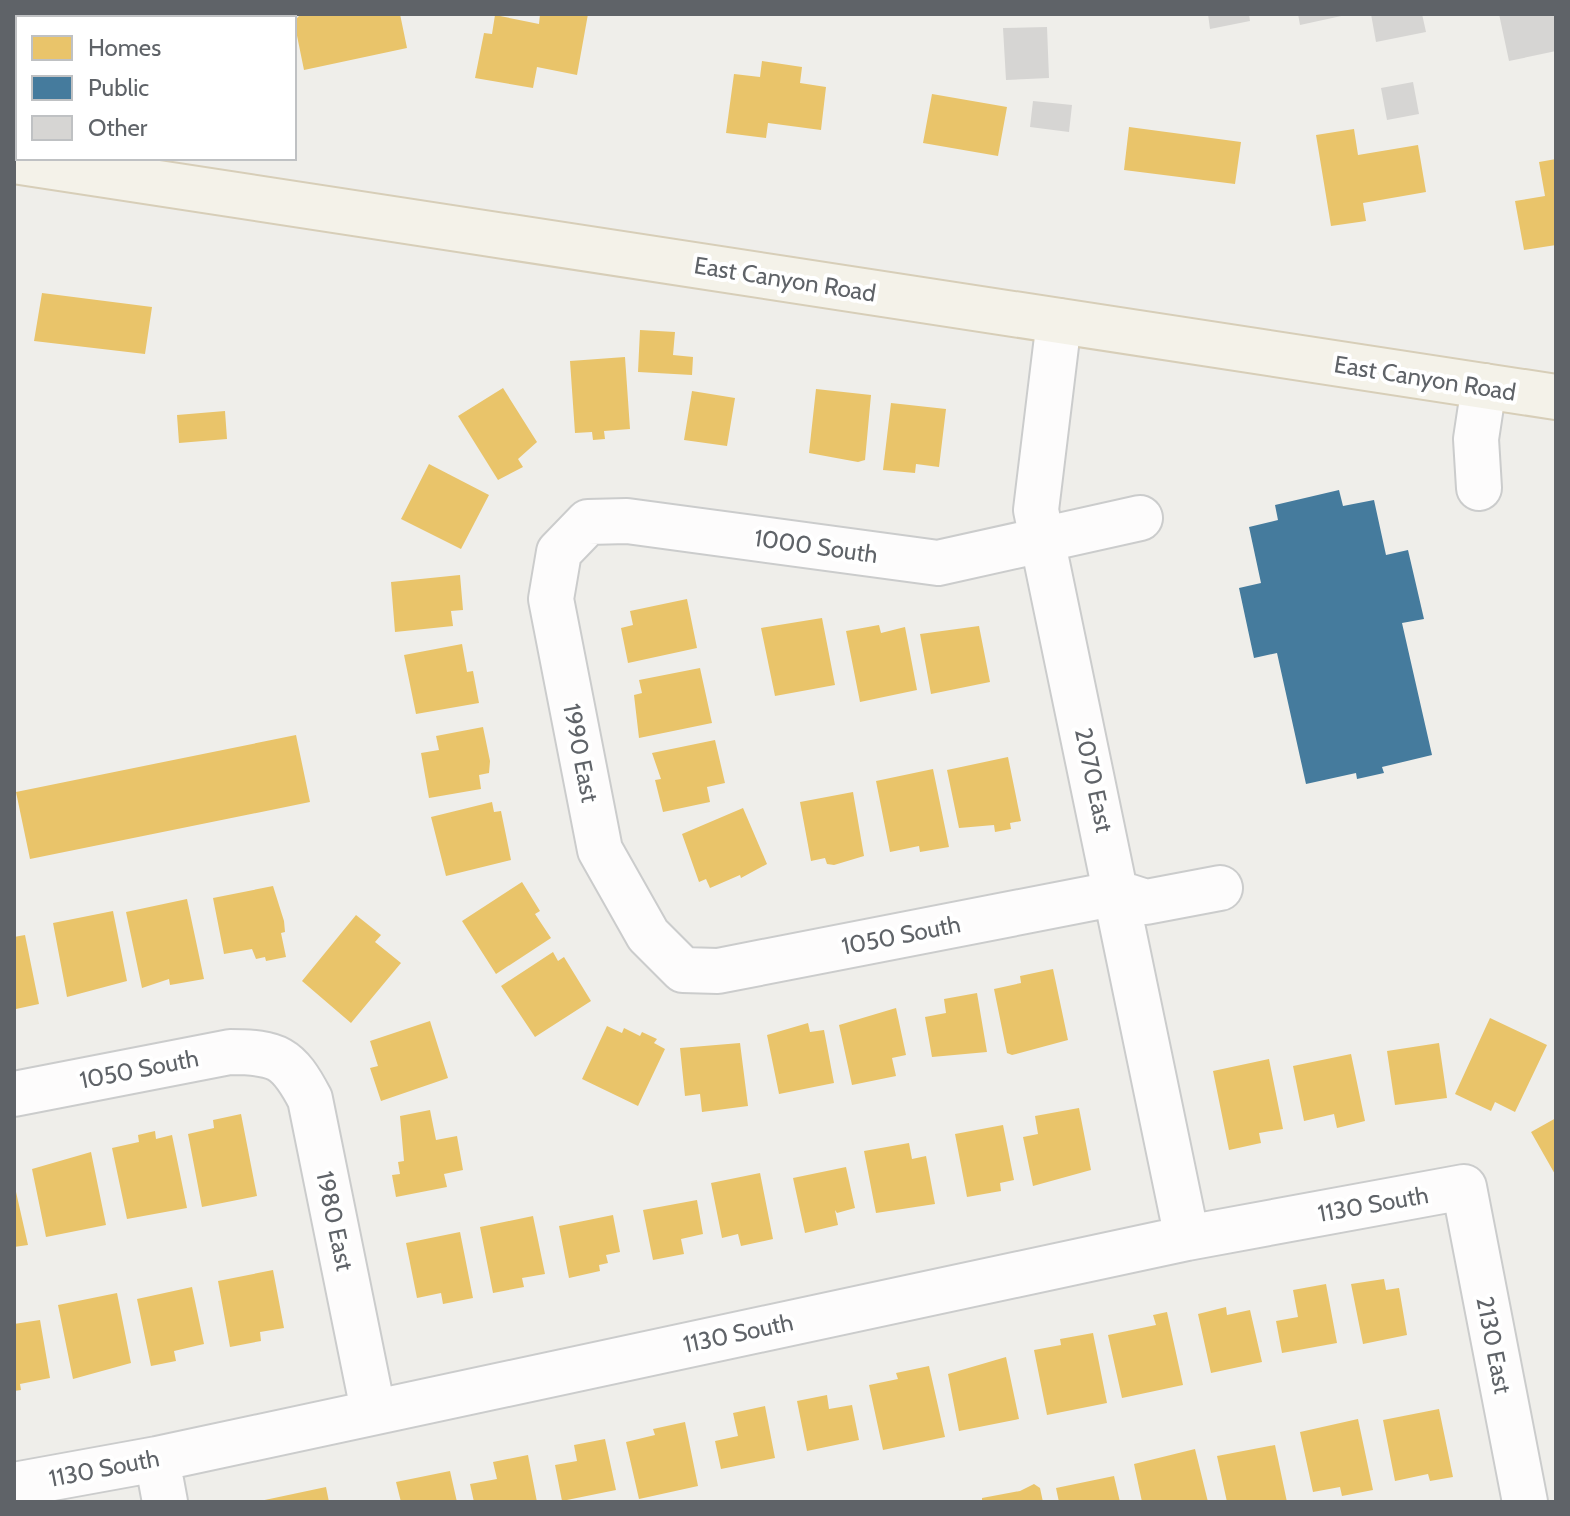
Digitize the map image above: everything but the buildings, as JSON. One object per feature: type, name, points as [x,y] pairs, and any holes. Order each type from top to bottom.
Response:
[{"type":"main road","name":"East Canyon Road","points":[[14,161],[1556,397]]},
{"type":"street","name":"2070 East","points":[[1059,321],[1036,510],[1118,893],[1187,1238]]},
{"type":"street","points":[[1479,488],[1476,439],[1484,386]]},
{"type":"street","name":"1000 South","points":[[588,522],[627,521],[938,563],[1140,518]]},
{"type":"street","name":"1990 East","points":[[588,522],[559,552],[551,599],[600,850],[648,935],[683,970]]},
{"type":"street","points":[[1118,893],[1146,902],[1220,888]]},
{"type":"street","name":"1050 South","points":[[683,970],[718,971],[1118,893]]},
{"type":"street","name":"1050 South","points":[[14,1094],[230,1052],[265,1052]]},
{"type":"street","name":"1980 East","points":[[265,1052],[293,1067],[310,1099],[373,1410]]},
{"type":"street","name":"1130 South","points":[[14,1485],[157,1459],[373,1410],[1187,1238],[1464,1187]]},
{"type":"street","name":"2130 East","points":[[1464,1187],[1525,1502]]},
{"type":"street","points":[[157,1459],[165,1502]]}]
